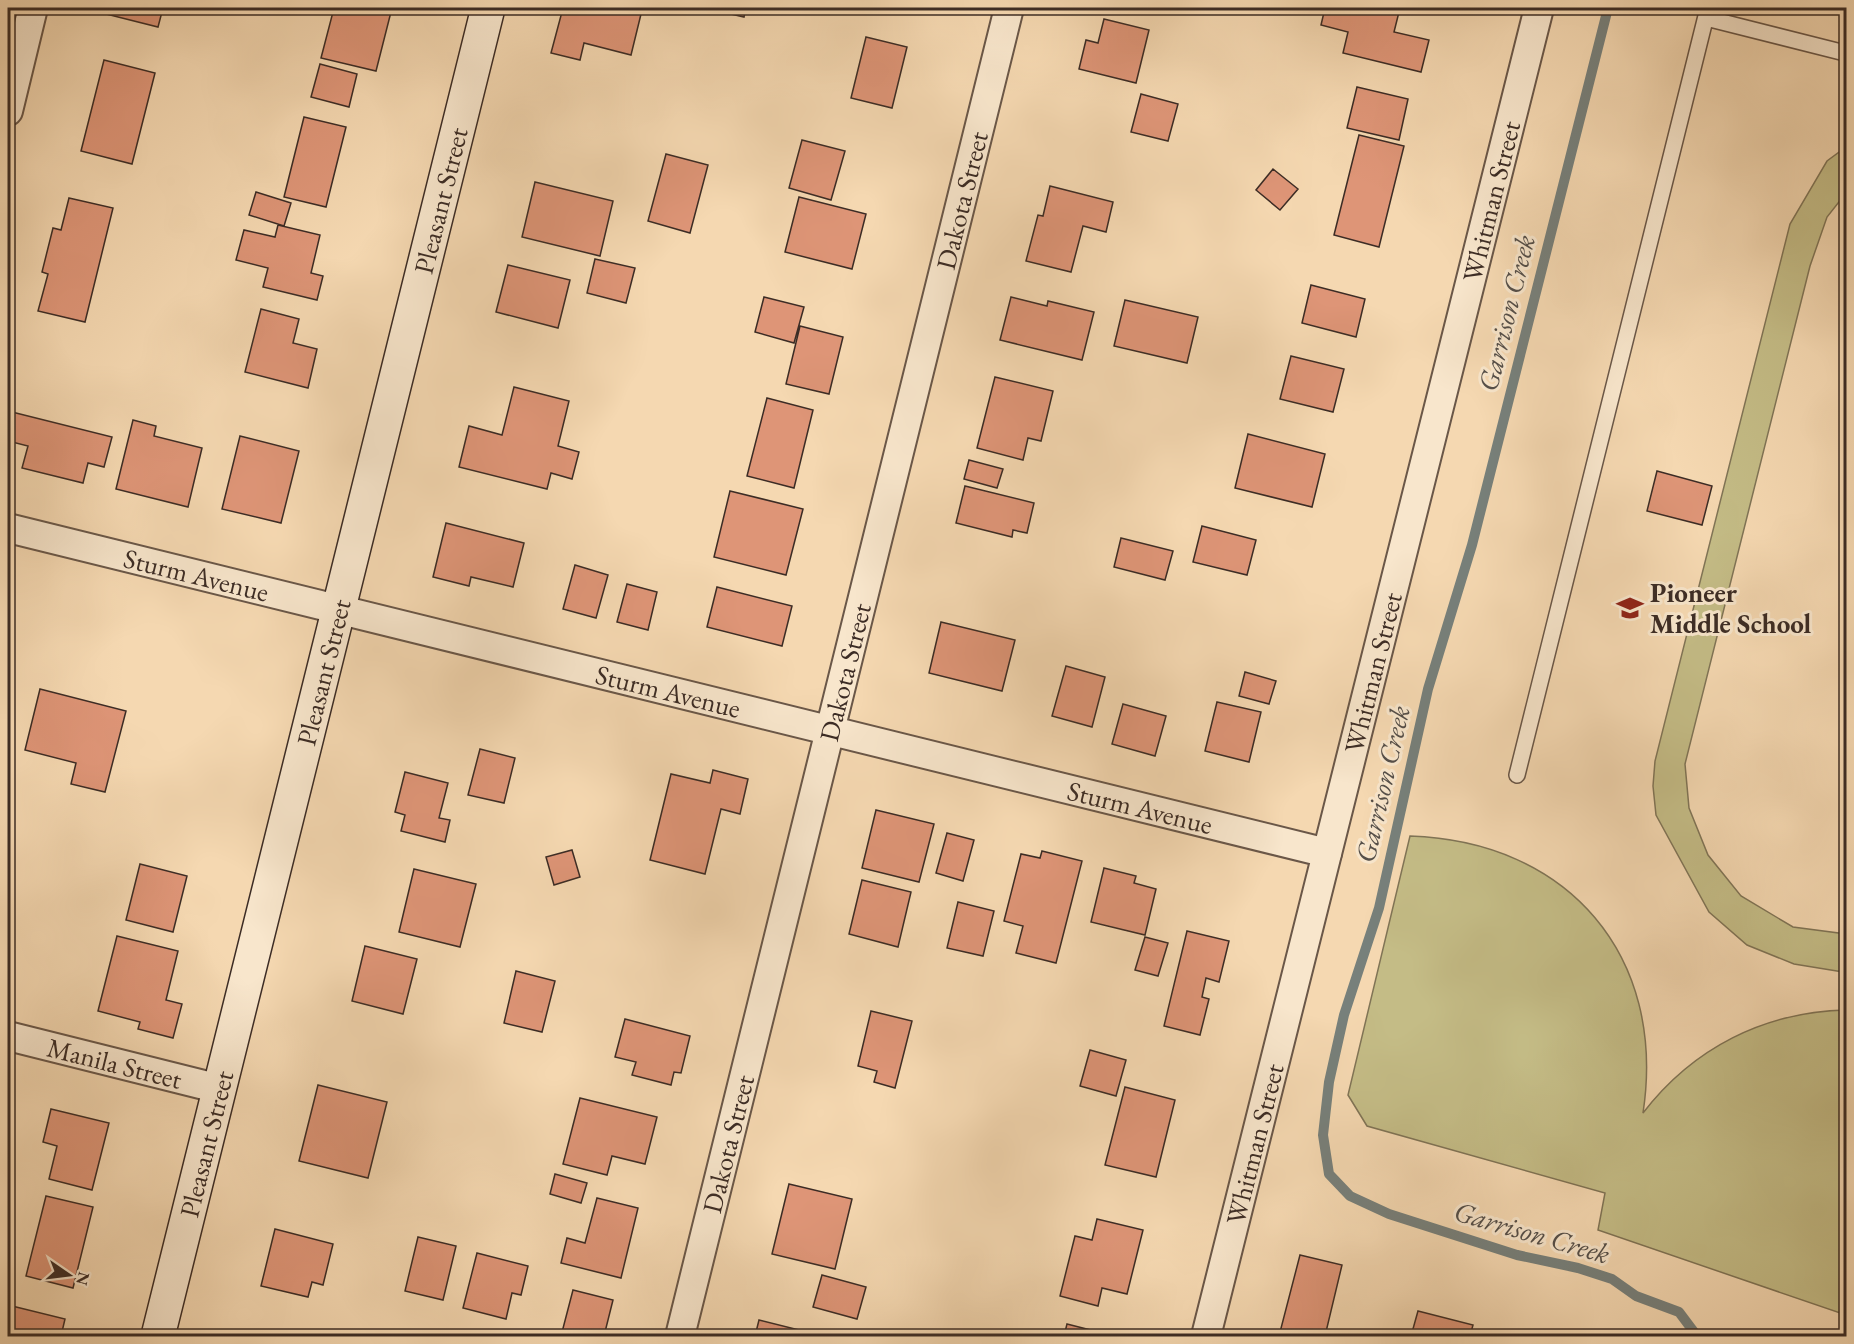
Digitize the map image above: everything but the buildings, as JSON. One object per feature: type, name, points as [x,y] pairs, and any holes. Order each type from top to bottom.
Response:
[{"type":"main road","name":"Pleasant Street","points":[[158,1336],[489,8]]},
{"type":"street","points":[[8,111],[33,8]]},
{"type":"street","name":"Dakota Street","points":[[680,1336],[1009,8]]},
{"type":"street","name":"Whitman Street","points":[[1206,1336],[1539,8]]},
{"type":"street","name":"Sturm Avenue","points":[[8,528],[1327,854]]},
{"type":"street","name":"Manila Street","points":[[8,1036],[220,1089]]},
{"type":"lane","points":[[1517,775],[1707,13],[1845,53]]},
{"type":"shaded area","points":[[1846,147],[1846,193],[1827,217],[1810,266],[1685,764],[1689,808],[1708,855],[1741,896],[1793,927],[1846,934],[1846,972],[1843,972],[1794,964],[1747,945],[1709,912],[1656,815],[1653,786],[1655,761],[1790,224],[1827,161]]},
{"type":"shaded area","points":[[1410,836],[1466,843],[1516,859],[1559,884],[1595,918],[1621,958],[1639,1004],[1646,1056],[1643,1113],[1684,1070],[1732,1038],[1759,1026],[1787,1018],[1816,1012],[1846,1010],[1846,1315],[1598,1230],[1605,1193],[1367,1126],[1348,1095]]},
{"type":"waterway","name":"Garrison Creek","points":[[1608,8],[1472,545],[1428,689],[1379,908],[1344,1015],[1329,1082],[1323,1135],[1329,1174],[1350,1196],[1389,1214],[1517,1255],[1578,1268],[1612,1279],[1636,1296],[1679,1312],[1697,1336]]},
{"type":"place","name":"Pioneer Middle School","points":[[1630,608]]}]
